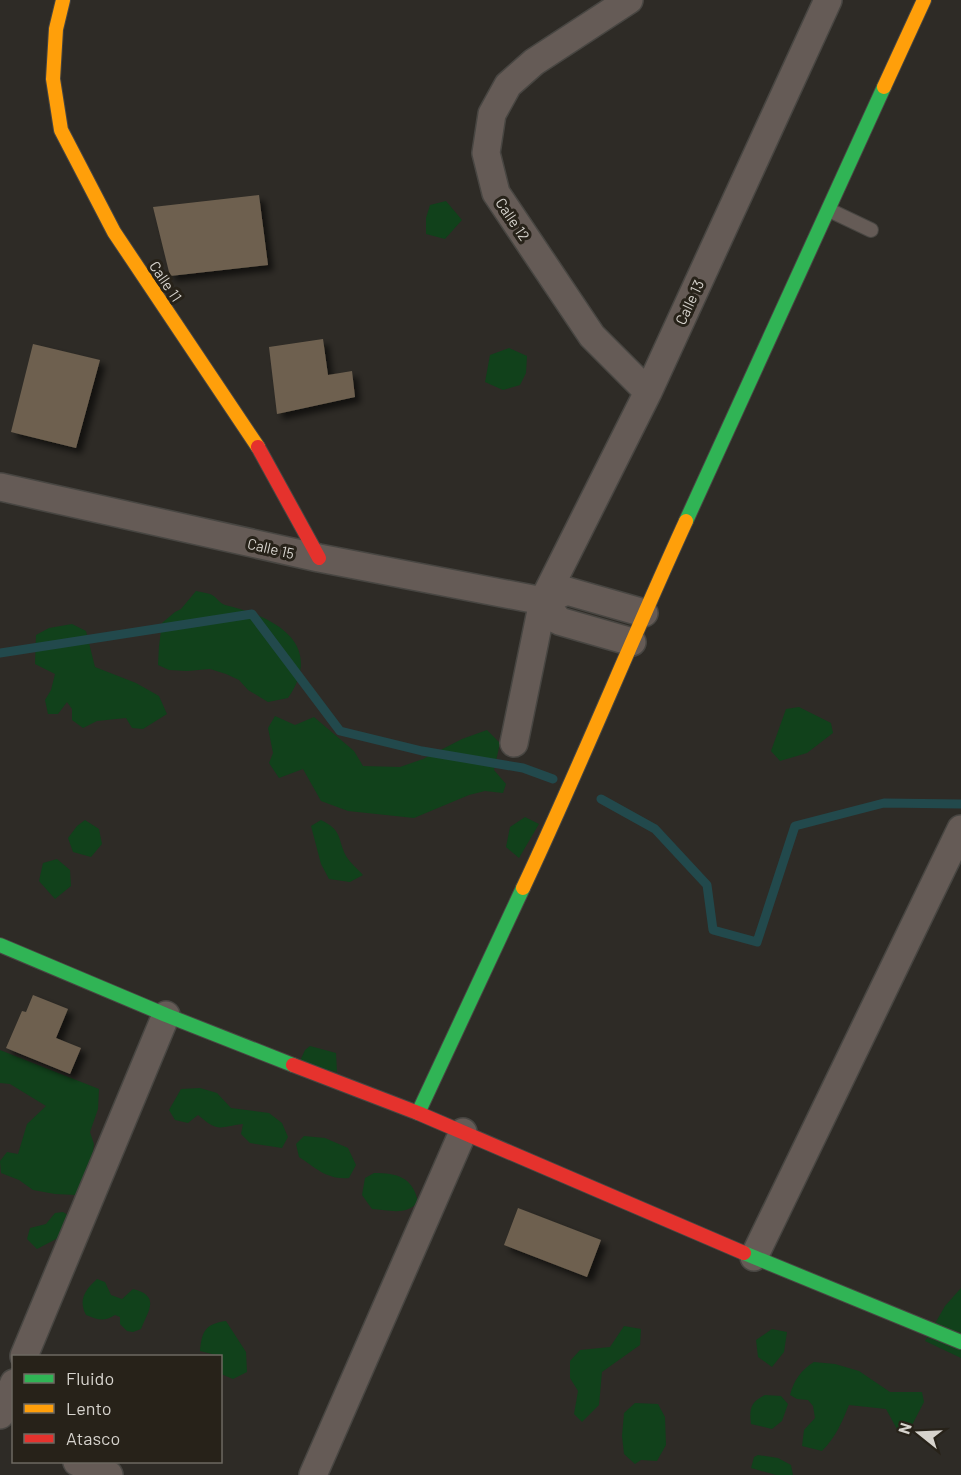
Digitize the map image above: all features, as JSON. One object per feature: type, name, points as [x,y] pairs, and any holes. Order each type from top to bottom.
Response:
[{"type":"street","name":"Calle 11","points":[[63,0],[56,29],[54,79],[61,130],[114,232],[258,446],[319,558]]},
{"type":"street","name":"Calle 12","points":[[629,0],[534,62],[508,85],[492,114],[486,153],[496,193],[592,336],[648,392]]},
{"type":"street","name":"Calle 13","points":[[514,743],[543,601],[648,392],[828,0]]},
{"type":"street","points":[[418,1113],[563,802],[644,613],[924,0]]},
{"type":"street","name":"Calle 15","points":[[0,487],[319,558],[543,601]]},
{"type":"street","points":[[632,642],[559,621],[543,601],[567,591],[644,613]]},
{"type":"street","points":[[754,1257],[961,830]]},
{"type":"street","points":[[0,945],[166,1015],[418,1113],[754,1257],[961,1342]]},
{"type":"street","points":[[24,1355],[166,1015]]},
{"type":"street","points":[[313,1475],[463,1132]]},
{"type":"street","points":[[0,1415],[12,1388]]},
{"type":"street","points":[[82,1463],[109,1475]]},
{"type":"lane","points":[[829,210],[871,230]]},
{"type":"green space","points":[[446,201],[462,220],[445,239],[426,234],[426,218],[430,205]]},
{"type":"green space","points":[[509,348],[527,356],[526,373],[520,385],[503,390],[485,382],[490,355]]},
{"type":"green space","points":[[196,591],[212,595],[225,605],[260,616],[289,635],[297,647],[301,662],[298,679],[288,698],[268,702],[248,690],[239,680],[210,669],[169,670],[158,665],[162,623],[181,609]]},
{"type":"green space","points":[[72,624],[86,631],[95,667],[136,683],[159,696],[167,714],[143,729],[132,728],[126,718],[97,721],[83,728],[72,720],[72,709],[67,702],[58,714],[48,714],[45,700],[51,690],[55,674],[35,664],[36,635],[49,628]]},
{"type":"green space","points":[[799,707],[831,723],[833,733],[807,753],[780,761],[771,751],[786,709]]},
{"type":"green space","points":[[275,716],[295,725],[314,717],[354,751],[363,766],[400,767],[487,730],[500,743],[494,770],[506,784],[503,793],[485,791],[469,795],[414,818],[348,811],[321,801],[303,769],[279,778],[269,763],[273,753],[268,728]]},
{"type":"green space","points":[[525,817],[539,824],[519,858],[506,847],[510,827]]},
{"type":"green space","points":[[85,820],[99,829],[102,844],[91,857],[73,852],[68,838]]},
{"type":"green space","points":[[321,820],[336,831],[346,856],[363,875],[350,882],[329,879],[321,864],[311,826]]},
{"type":"green space","points":[[57,859],[70,870],[71,886],[55,899],[39,881],[43,863]]},
{"type":"green space","points":[[310,1046],[336,1053],[337,1072],[299,1063],[305,1050]]},
{"type":"green space","points":[[0,1050],[99,1089],[98,1109],[90,1132],[94,1144],[91,1166],[76,1195],[33,1190],[19,1180],[1,1173],[0,1161],[7,1152],[18,1154],[27,1124],[46,1106],[10,1084],[0,1083]]},
{"type":"green space","points":[[200,1088],[217,1093],[231,1108],[269,1113],[282,1123],[288,1137],[282,1148],[250,1143],[241,1134],[243,1124],[215,1127],[198,1115],[188,1123],[175,1120],[169,1110],[181,1089]]},
{"type":"green space","points":[[304,1136],[325,1138],[348,1148],[356,1165],[349,1178],[328,1175],[299,1157],[296,1144]]},
{"type":"green space","points":[[374,1173],[403,1178],[412,1187],[418,1202],[403,1211],[372,1209],[362,1195],[365,1178]]},
{"type":"green space","points":[[63,1212],[71,1217],[62,1236],[37,1249],[27,1239],[30,1228],[46,1224],[55,1213]]},
{"type":"green space","points":[[97,1279],[105,1282],[111,1295],[122,1299],[133,1289],[147,1296],[150,1305],[141,1329],[133,1332],[127,1331],[120,1324],[120,1317],[115,1315],[101,1320],[86,1315],[83,1305],[84,1296]]},
{"type":"green space","points":[[961,1288],[961,1358],[925,1341],[945,1306]]},
{"type":"green space","points":[[226,1321],[246,1352],[247,1372],[233,1379],[222,1374],[222,1355],[200,1351],[202,1338],[213,1324]]},
{"type":"green space","points":[[624,1326],[641,1329],[640,1345],[602,1372],[599,1405],[582,1422],[574,1414],[578,1391],[570,1378],[570,1361],[580,1350],[610,1347]]},
{"type":"green space","points":[[772,1329],[787,1332],[784,1352],[772,1367],[758,1357],[756,1340]]},
{"type":"green space","points":[[814,1362],[835,1364],[859,1371],[890,1392],[922,1392],[924,1402],[911,1427],[898,1431],[886,1409],[849,1405],[835,1435],[822,1451],[802,1446],[804,1430],[815,1418],[813,1406],[808,1400],[797,1399],[790,1395],[799,1376]]},
{"type":"green space","points":[[765,1395],[781,1396],[788,1404],[782,1421],[772,1429],[751,1424],[752,1406]]},
{"type":"green space","points":[[635,1403],[658,1404],[665,1417],[666,1445],[657,1461],[641,1460],[635,1464],[624,1454],[622,1436],[624,1413]]},
{"type":"green space","points":[[758,1455],[778,1458],[791,1465],[793,1475],[776,1475],[751,1468],[754,1457]]},
{"type":"building","points":[[259,195],[268,265],[170,276],[153,207]]},
{"type":"building","points":[[323,339],[328,375],[352,371],[355,397],[277,414],[269,347]]},
{"type":"building","points":[[33,344],[100,360],[76,448],[11,432]]},
{"type":"building","points":[[33,995],[68,1009],[56,1038],[81,1048],[70,1074],[6,1048],[22,1011],[26,1012]]},
{"type":"building","points":[[518,1208],[601,1240],[587,1277],[504,1245]]},
{"type":"waterway","points":[[0,653],[252,614],[340,731],[422,751],[523,768],[553,779]]},
{"type":"waterway","points":[[601,799],[655,829],[707,885],[713,930],[757,942],[795,826],[884,803],[961,804]]},
{"type":"traffic: fast","points":[[686,521],[884,87]]},
{"type":"traffic: fast","points":[[418,1113],[523,888]]},
{"type":"traffic: fast","points":[[0,945],[166,1015],[293,1065]]},
{"type":"traffic: fast","points":[[744,1253],[961,1342]]},
{"type":"traffic: slow","points":[[63,0],[56,29],[53,79],[61,130],[114,232],[258,447]]},
{"type":"traffic: slow","points":[[884,87],[924,0]]},
{"type":"traffic: slow","points":[[523,888],[686,521]]},
{"type":"traffic: jam","points":[[258,447],[319,558]]},
{"type":"traffic: jam","points":[[293,1065],[418,1113],[744,1253]]}]
